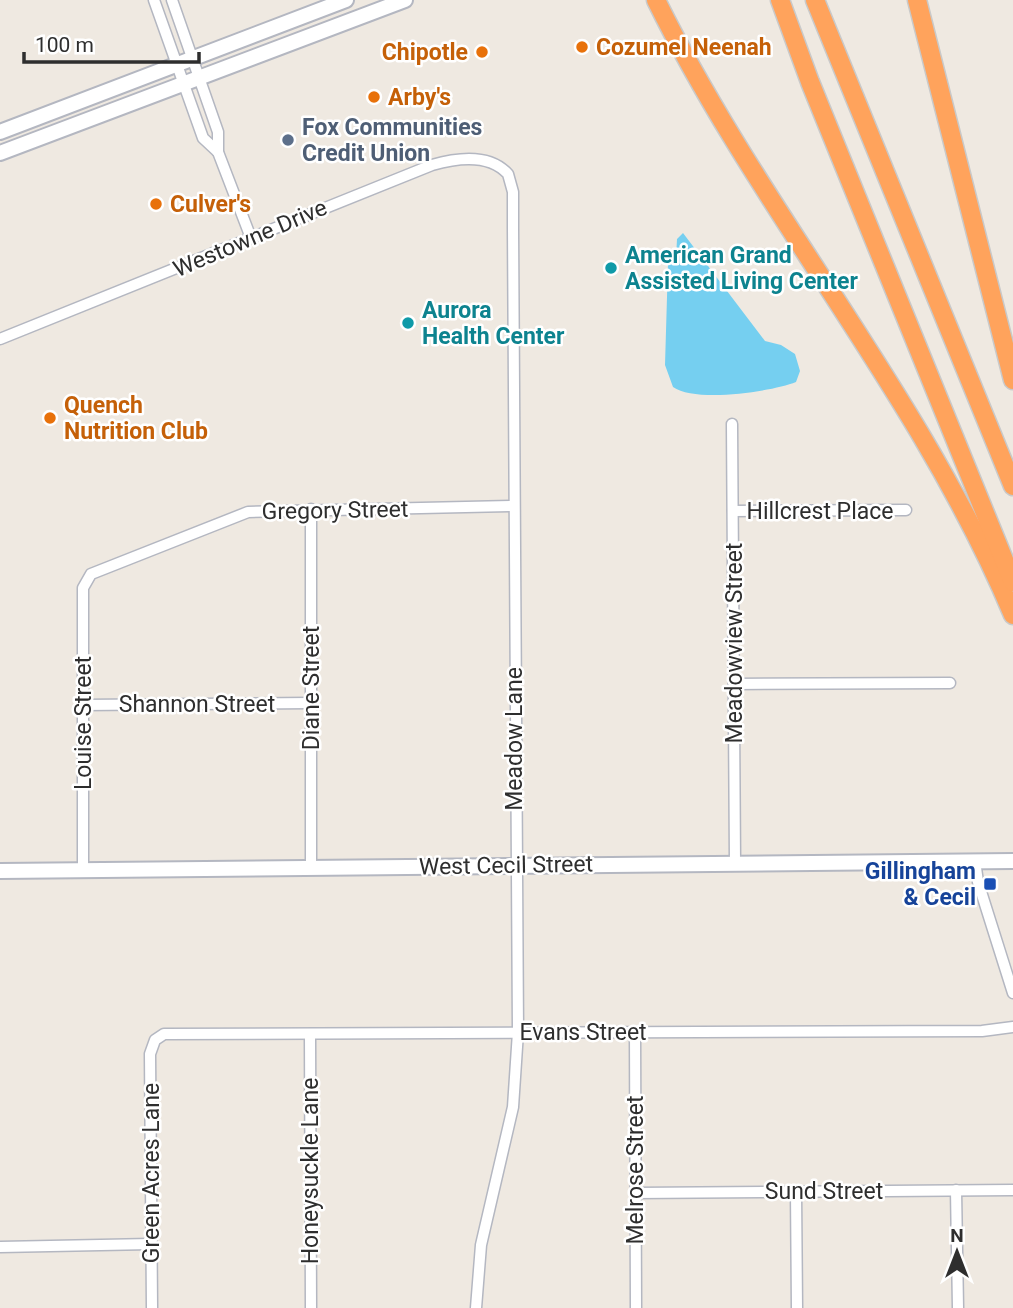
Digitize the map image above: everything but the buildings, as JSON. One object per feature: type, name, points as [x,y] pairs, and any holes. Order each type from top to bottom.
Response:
[{"type":"highway","points":[[656,0],[685,58],[725,126],[916,426],[1013,615]]},
{"type":"highway","points":[[780,0],[810,82],[1013,582]]},
{"type":"highway","points":[[815,0],[1013,486]]},
{"type":"highway","points":[[917,0],[1013,380]]},
{"type":"main road","points":[[0,132],[346,0]]},
{"type":"main road","points":[[0,153],[405,0]]},
{"type":"main road","name":"West Cecil Street","points":[[0,871],[1013,861]]},
{"type":"street","points":[[154,0],[181,83],[203,138],[218,152]]},
{"type":"street","points":[[172,0],[218,132],[218,152],[251,238]]},
{"type":"street","name":"Westowne Drive","points":[[0,339],[450,160],[479,159],[503,168]]},
{"type":"street","name":"Meadow Lane","points":[[476,1308],[481,1245],[513,1107],[518,1032],[513,192],[508,174],[503,168]]},
{"type":"street","name":"Meadowview Street","points":[[732,424],[735,863]]},
{"type":"street","name":"Gregory Street","points":[[87,577],[240,515],[260,510],[513,506]]},
{"type":"street","name":"Diane Street","points":[[311,509],[312,867]]},
{"type":"street","name":"Hillcrest Place","points":[[733,511],[906,510]]},
{"type":"street","name":"Louise Street","points":[[83,870],[83,588],[87,577]]},
{"type":"street","points":[[734,684],[950,684]]},
{"type":"street","name":"Shannon Street","points":[[83,705],[310,703]]},
{"type":"street","points":[[975,862],[978,882],[1013,993]]},
{"type":"street","name":"Evans Street","points":[[155,1040],[171,1034],[982,1031],[1013,1027]]},
{"type":"street","name":"Melrose Street","points":[[635,1032],[636,1308]]},
{"type":"street","name":"Honeysuckle Lane","points":[[310,1034],[311,1308]]},
{"type":"street","name":"Green Acres Lane","points":[[152,1308],[150,1054],[155,1040]]},
{"type":"street","points":[[956,1190],[958,1308]]},
{"type":"street","name":"Sund Street","points":[[635,1193],[1013,1190]]},
{"type":"street","points":[[796,1192],[797,1308]]},
{"type":"street","points":[[0,1247],[152,1244]]},
{"type":"water","points":[[683,233],[765,341],[781,345],[795,354],[800,371],[796,382],[752,392],[715,395],[684,392],[673,387],[665,365],[668,263],[676,259],[677,239]]},
{"type":"place","name":"Cozumel Neenah","points":[[582,47]]},
{"type":"place","name":"Chipotle","points":[[482,52]]},
{"type":"place","name":"Arby's","points":[[374,97]]},
{"type":"place","name":"Fox Communities Credit Union","points":[[288,140]]},
{"type":"place","name":"Culver's","points":[[156,204]]},
{"type":"place","name":"American Grand Assisted Living Center","points":[[611,268]]},
{"type":"place","name":"Aurora Health Center","points":[[408,323]]},
{"type":"place","name":"Quench Nutrition Club","points":[[50,418]]},
{"type":"place","name":"Gillingham & Cecil","points":[[990,884]]}]
